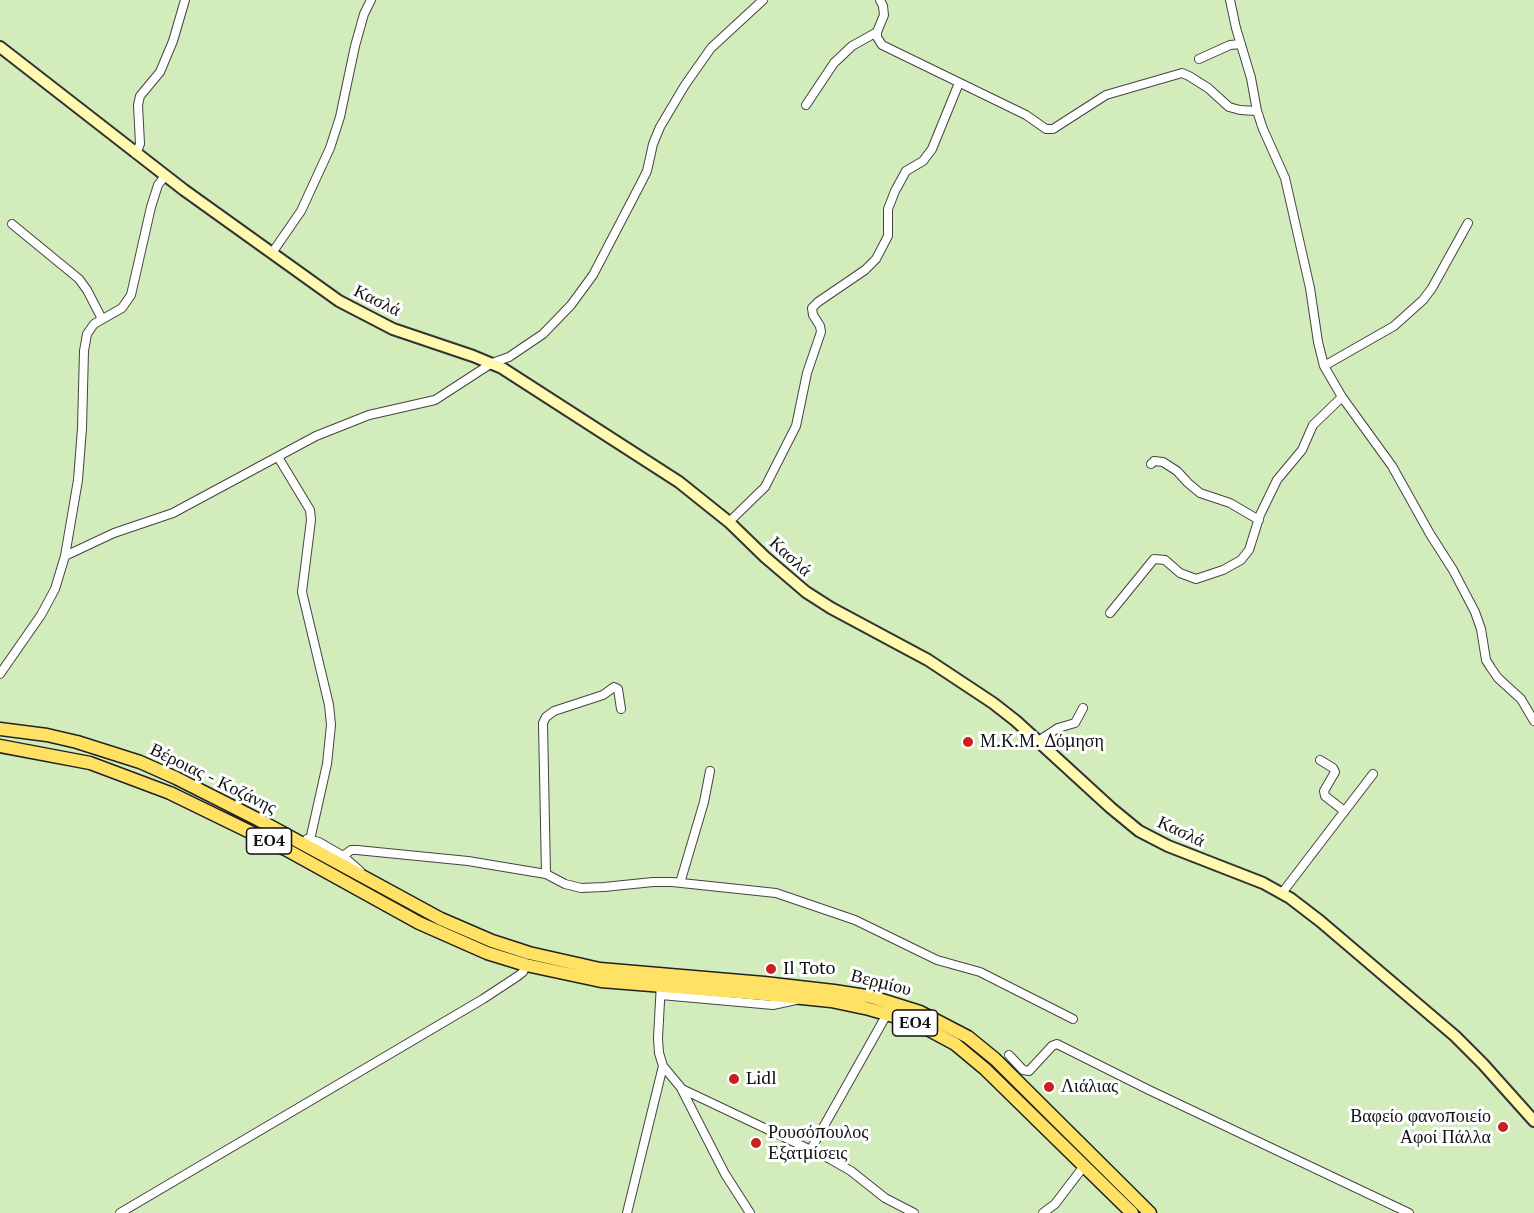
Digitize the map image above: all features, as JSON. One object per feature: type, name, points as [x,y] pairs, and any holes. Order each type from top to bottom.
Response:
[{"type":"main road","name":"Βέροιας - Κοζάνης","points":[[0,729],[67,740],[140,762],[259,820],[391,893],[528,959]]},
{"type":"main road","name":"Βέροιας - Κοζάνης","points":[[0,746],[90,764],[170,793],[287,850],[419,923],[487,953],[528,959]]},
{"type":"main road","name":"Βερμίου","points":[[528,959],[600,969],[661,985],[831,1002],[887,1014],[930,1029],[955,1044],[1002,1084],[1132,1213]]},
{"type":"main road","name":"Βερμίου","points":[[661,985],[803,986],[872,997],[937,1019],[968,1037],[995,1059],[1150,1213]]},
{"type":"street","points":[[136,154],[140,144],[138,105],[140,96],[160,72],[173,41],[185,0]]},
{"type":"street","points":[[272,253],[301,211],[330,148],[340,117],[355,46],[364,14],[371,0]]},
{"type":"street","points":[[65,556],[114,533],[173,513],[316,436],[369,415],[435,400],[492,363],[509,357],[543,334],[580,293],[593,274],[647,171],[656,135],[670,108],[711,48],[763,0]]},
{"type":"street","points":[[880,0],[884,15],[877,37],[882,45],[1026,115],[1046,129],[1053,129],[1102,96],[1182,73],[1208,88],[1229,107],[1257,111]]},
{"type":"street","points":[[1230,0],[1251,78],[1257,111],[1285,178],[1301,245],[1324,366],[1342,397],[1392,466],[1453,570],[1476,612],[1486,660],[1498,678],[1521,699],[1534,721]]},
{"type":"street","points":[[806,105],[834,63],[852,46],[877,32]]},
{"type":"street","points":[[1199,58],[1230,45],[1241,44]]},
{"type":"street","name":"Κασλά","points":[[0,47],[165,176],[339,301],[374,320],[410,335],[492,363],[538,390],[679,483],[729,522],[806,592],[959,679],[993,703],[1139,831],[1182,853],[1263,883],[1282,893],[1320,921],[1430,1013],[1468,1048],[1534,1121]]},
{"type":"street","points":[[729,522],[765,487],[798,420],[807,373],[821,332],[812,308],[865,270],[876,259],[888,236],[888,208],[895,191],[906,171],[922,161],[932,149],[959,83]]},
{"type":"street","points":[[0,675],[49,603],[55,590],[65,556],[78,480],[84,351],[87,334],[94,324],[122,308],[131,295],[151,207],[158,185],[165,176]]},
{"type":"street","points":[[1324,366],[1394,326],[1423,300],[1468,223]]},
{"type":"street","points":[[12,224],[79,279],[102,319]]},
{"type":"street","points":[[1110,613],[1154,559],[1166,560],[1180,573],[1196,579],[1234,565],[1249,550],[1273,488],[1302,450],[1313,425],[1342,397]]},
{"type":"street","points":[[278,457],[310,510],[311,520],[302,592],[331,725],[327,764],[310,840]]},
{"type":"street","points":[[1151,464],[1154,461],[1164,462],[1200,493],[1224,500],[1259,520]]},
{"type":"street","points":[[546,874],[543,723],[546,717],[554,711],[603,695],[614,687],[618,689],[621,709]]},
{"type":"street","points":[[1038,741],[1058,728],[1075,723],[1083,708]]},
{"type":"street","points":[[1320,760],[1333,768],[1335,772],[1324,791],[1325,796],[1343,810]]},
{"type":"street","points":[[680,883],[704,802],[710,771]]},
{"type":"street","points":[[1282,893],[1343,810],[1373,774]]},
{"type":"street","points":[[259,820],[343,856],[391,893]]},
{"type":"street","points":[[343,856],[351,850],[357,850],[468,861],[546,874],[566,884],[581,888],[653,882],[776,893],[842,915],[937,960],[975,970],[1073,1019]]},
{"type":"street","points":[[120,1213],[483,999],[523,972],[528,959]]},
{"type":"street","points":[[661,985],[658,1038],[663,1066],[682,1089],[725,1174],[750,1213]]},
{"type":"street","points":[[812,1149],[887,1014]]},
{"type":"street","points":[[1009,1055],[1023,1070],[1029,1071],[1052,1046],[1057,1044],[1409,1213]]},
{"type":"street","points":[[627,1213],[663,1066]]},
{"type":"street","points":[[682,1089],[812,1149],[851,1171],[885,1198],[914,1213]]},
{"type":"street","points":[[1043,1213],[1055,1204],[1084,1166]]},
{"type":"green space","points":[[0,0],[1534,0],[1534,1213],[0,1213]]},
{"type":"place","name":"Μ.Κ.Μ. Δόμηση","points":[[968,742]]},
{"type":"place","name":"Il Toto","points":[[771,969]]},
{"type":"place","name":"Lidl","points":[[734,1079]]},
{"type":"place","name":"Λιάλιας","points":[[1049,1087]]},
{"type":"place","name":"Βαφείο φανοποιείο Αφοί Πάλλα","points":[[1503,1127]]},
{"type":"place","name":"Ρουσόπουλος Εξατμίσεις","points":[[756,1143]]}]
